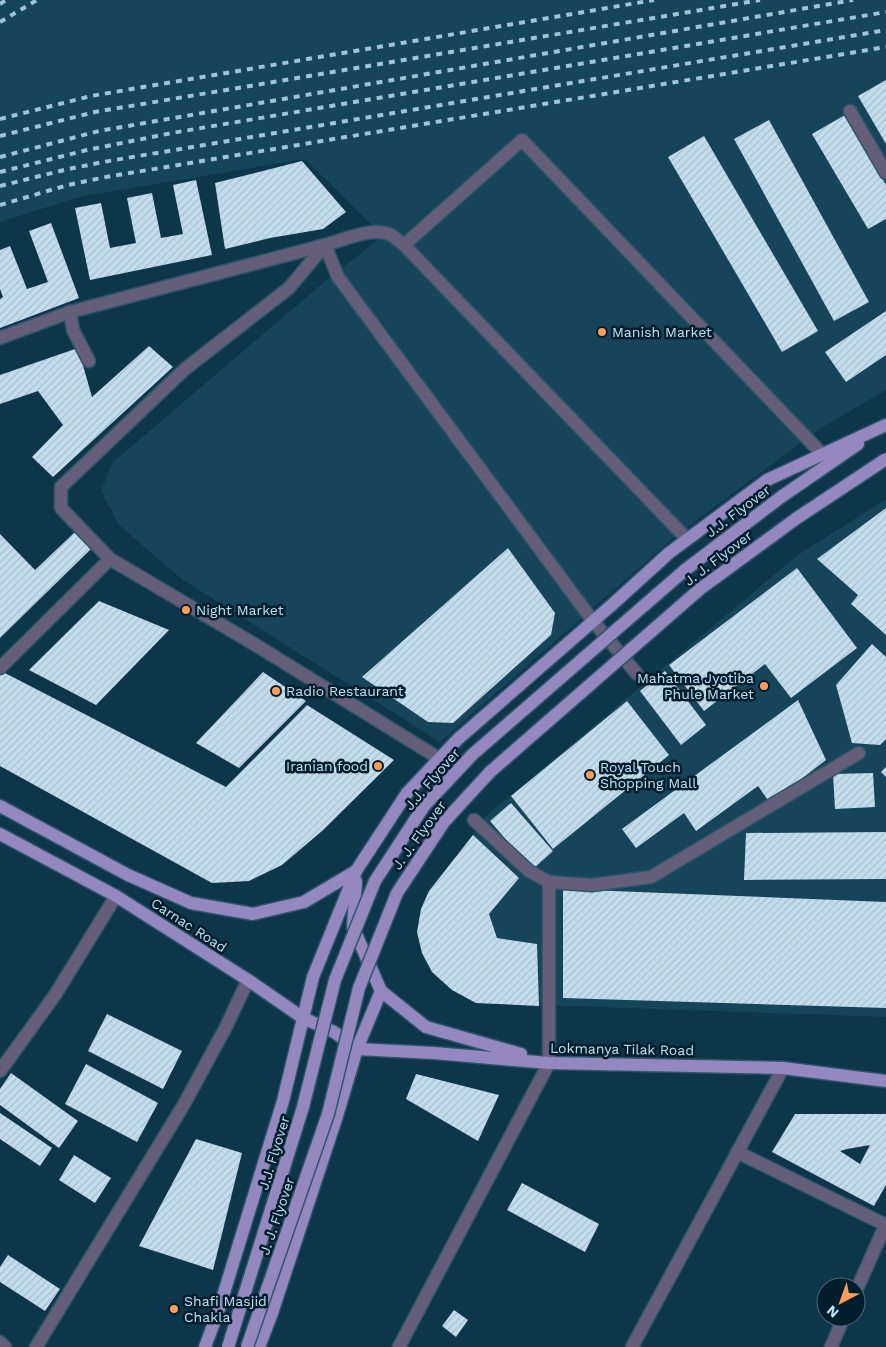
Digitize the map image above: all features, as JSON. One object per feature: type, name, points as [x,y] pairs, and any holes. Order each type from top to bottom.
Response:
[{"type":"main road","points":[[206,1347],[283,1102],[313,977],[356,871],[407,793],[458,739],[687,539],[767,480],[886,425]]},
{"type":"main road","name":"J.J. Flyover","points":[[228,1347],[304,1107],[335,980],[375,881],[424,806],[473,754],[685,570],[781,498],[886,425]]},
{"type":"main road","name":"J. J. Flyover","points":[[247,1347],[328,1114],[359,988],[397,893],[444,822],[490,772],[700,589],[796,518],[886,459]]},
{"type":"main road","name":"Carnac Road","points":[[0,806],[128,875],[191,903],[253,914],[304,902],[356,871]]},
{"type":"main road","name":"Carnac Road","points":[[0,834],[116,896],[248,980],[302,1018],[334,1032],[357,1049]]},
{"type":"main road","points":[[356,871],[353,927],[381,991],[426,1027],[549,1063]]},
{"type":"main road","points":[[259,1347],[336,1119],[357,1049],[381,991]]},
{"type":"main road","name":"Lokmanya Tilak Road","points":[[357,1049],[434,1053],[549,1063],[784,1068],[886,1081]]},
{"type":"street","points":[[850,111],[886,173]]},
{"type":"street","points":[[404,245],[522,140],[822,454]]},
{"type":"street","points":[[0,338],[70,312],[325,246],[354,236],[378,232],[390,235],[404,245],[687,539]]},
{"type":"street","points":[[325,246],[289,288],[186,369],[61,487],[61,508],[110,559],[254,644],[440,758]]},
{"type":"street","points":[[325,246],[338,277],[593,621],[636,674]]},
{"type":"street","points":[[70,312],[73,330],[89,361]]},
{"type":"street","points":[[0,668],[110,559]]},
{"type":"street","points":[[474,820],[529,871],[550,882],[592,885],[651,876],[859,753]]},
{"type":"street","points":[[399,1347],[549,1063],[550,882]]},
{"type":"street","points":[[0,1071],[55,995],[116,896]]},
{"type":"street","points":[[36,1347],[183,1106],[226,1027],[248,980]]},
{"type":"street","points":[[632,1347],[784,1068]]},
{"type":"street","points":[[737,1152],[886,1225],[862,1277]]},
{"type":"street","points":[[831,1347],[840,1327]]},
{"type":"street","points":[[0,1342],[5,1347]]},
{"type":"shaded area","points":[[0,0],[886,0],[886,390],[821,428],[673,538],[440,742],[183,580],[119,525],[101,491],[113,462],[322,284],[383,236],[305,159],[79,197],[0,222]]},
{"type":"shaded area","name":"Mahatma Jyotiba Phule Market","points":[[886,499],[886,1017],[476,1003],[452,990],[432,972],[429,891],[486,816],[798,555]]},
{"type":"building","points":[[886,80],[886,144],[858,96]]},
{"type":"building","points":[[845,115],[886,185],[886,219],[868,229],[812,134]]},
{"type":"building","points":[[769,120],[869,302],[834,321],[734,139]]},
{"type":"building","points":[[704,136],[818,331],[782,352],[668,157]]},
{"type":"building","points":[[302,161],[346,212],[323,229],[270,238],[225,249],[215,183]]},
{"type":"building","points":[[196,180],[212,255],[90,280],[75,208],[101,203],[110,248],[136,243],[127,198],[152,193],[161,238],[183,234],[173,185]]},
{"type":"building","points":[[51,223],[79,298],[0,328],[0,299],[3,297],[0,289],[0,250],[10,246],[27,289],[48,282],[29,231]]},
{"type":"building","points":[[886,311],[886,355],[846,382],[825,352]]},
{"type":"building","points":[[149,346],[173,367],[53,477],[32,457],[63,425],[38,391],[0,404],[0,375],[78,348],[92,397]]},
{"type":"building","points":[[886,508],[886,635],[851,604],[858,595],[817,559]]},
{"type":"building","points":[[76,531],[92,548],[0,638],[0,534],[35,570]]},
{"type":"building","points":[[508,548],[555,613],[551,635],[453,723],[428,722],[362,677]]},
{"type":"building","points":[[797,568],[857,648],[791,698],[765,664],[704,711],[669,665]]},
{"type":"building","points":[[99,601],[169,630],[96,705],[29,670]]},
{"type":"building","points":[[872,644],[886,657],[886,739],[880,745],[852,743],[836,685]]},
{"type":"building","points":[[665,671],[706,725],[681,745],[640,691]]},
{"type":"building","points":[[3,672],[226,787],[307,705],[394,760],[322,831],[282,865],[249,881],[212,883],[0,766],[0,675]]},
{"type":"building","points":[[263,672],[306,701],[239,768],[196,743]]},
{"type":"building","points":[[798,700],[826,760],[770,803],[758,786],[696,831],[684,813],[636,848],[622,829]]},
{"type":"building","name":"Royal Touch Shopping Mall","points":[[627,701],[669,755],[553,849],[511,796]]},
{"type":"building","points":[[886,767],[886,777],[881,772]]},
{"type":"building","points":[[873,773],[875,807],[835,809],[833,774]]},
{"type":"building","points":[[511,803],[553,851],[532,870],[490,821]]},
{"type":"building","points":[[886,832],[886,879],[744,880],[746,833]]},
{"type":"building","points":[[473,835],[519,878],[489,914],[497,938],[537,944],[539,1006],[476,1003],[452,990],[432,972],[422,953],[417,932],[421,909],[429,891]]},
{"type":"building","points":[[563,889],[886,902],[886,1008],[563,998]]},
{"type":"building","points":[[107,1014],[182,1051],[163,1089],[88,1051]]},
{"type":"building","points":[[86,1064],[158,1103],[137,1142],[65,1104]]},
{"type":"building","points":[[11,1073],[78,1121],[59,1148],[0,1105],[0,1089]]},
{"type":"building","points":[[416,1074],[499,1095],[478,1141],[406,1099]]},
{"type":"building","points":[[0,1113],[52,1148],[40,1166],[0,1139]]},
{"type":"building","points":[[795,1114],[886,1114],[886,1185],[874,1206],[772,1152]],"holes":[[[870,1145],[860,1164],[840,1151]]]},
{"type":"building","points":[[196,1139],[242,1153],[213,1270],[139,1246]]},
{"type":"building","points":[[74,1155],[111,1178],[95,1203],[59,1180]]},
{"type":"building","points":[[522,1183],[599,1224],[585,1252],[507,1210]]},
{"type":"building","points":[[8,1255],[60,1289],[45,1311],[0,1282],[0,1267]]},
{"type":"building","points":[[454,1310],[468,1320],[456,1337],[442,1326]]},
{"type":"railway","points":[[0,4],[6,0]]},
{"type":"railway","points":[[0,22],[37,0]]},
{"type":"railway","points":[[0,119],[91,96],[654,0]]},
{"type":"railway","points":[[0,136],[95,112],[760,0]]},
{"type":"railway","points":[[0,157],[99,131],[853,0]]},
{"type":"railway","points":[[0,172],[87,150],[172,133],[886,12]]},
{"type":"railway","points":[[0,186],[103,162],[886,30]]},
{"type":"railway","points":[[0,205],[68,185],[106,177],[886,47]]},
{"type":"place","name":"Manish Market","points":[[602,332]]},
{"type":"place","name":"Night Market","points":[[186,610]]},
{"type":"place","name":"Mahatma Jyotiba Phule Market","points":[[764,686]]},
{"type":"place","name":"Radio Restaurant","points":[[276,691]]},
{"type":"place","name":"Iranian food","points":[[378,766]]},
{"type":"place","name":"Royal Touch Shopping Mall","points":[[590,775]]},
{"type":"place","name":"Shafi Masjid Chakla","points":[[174,1309]]}]
